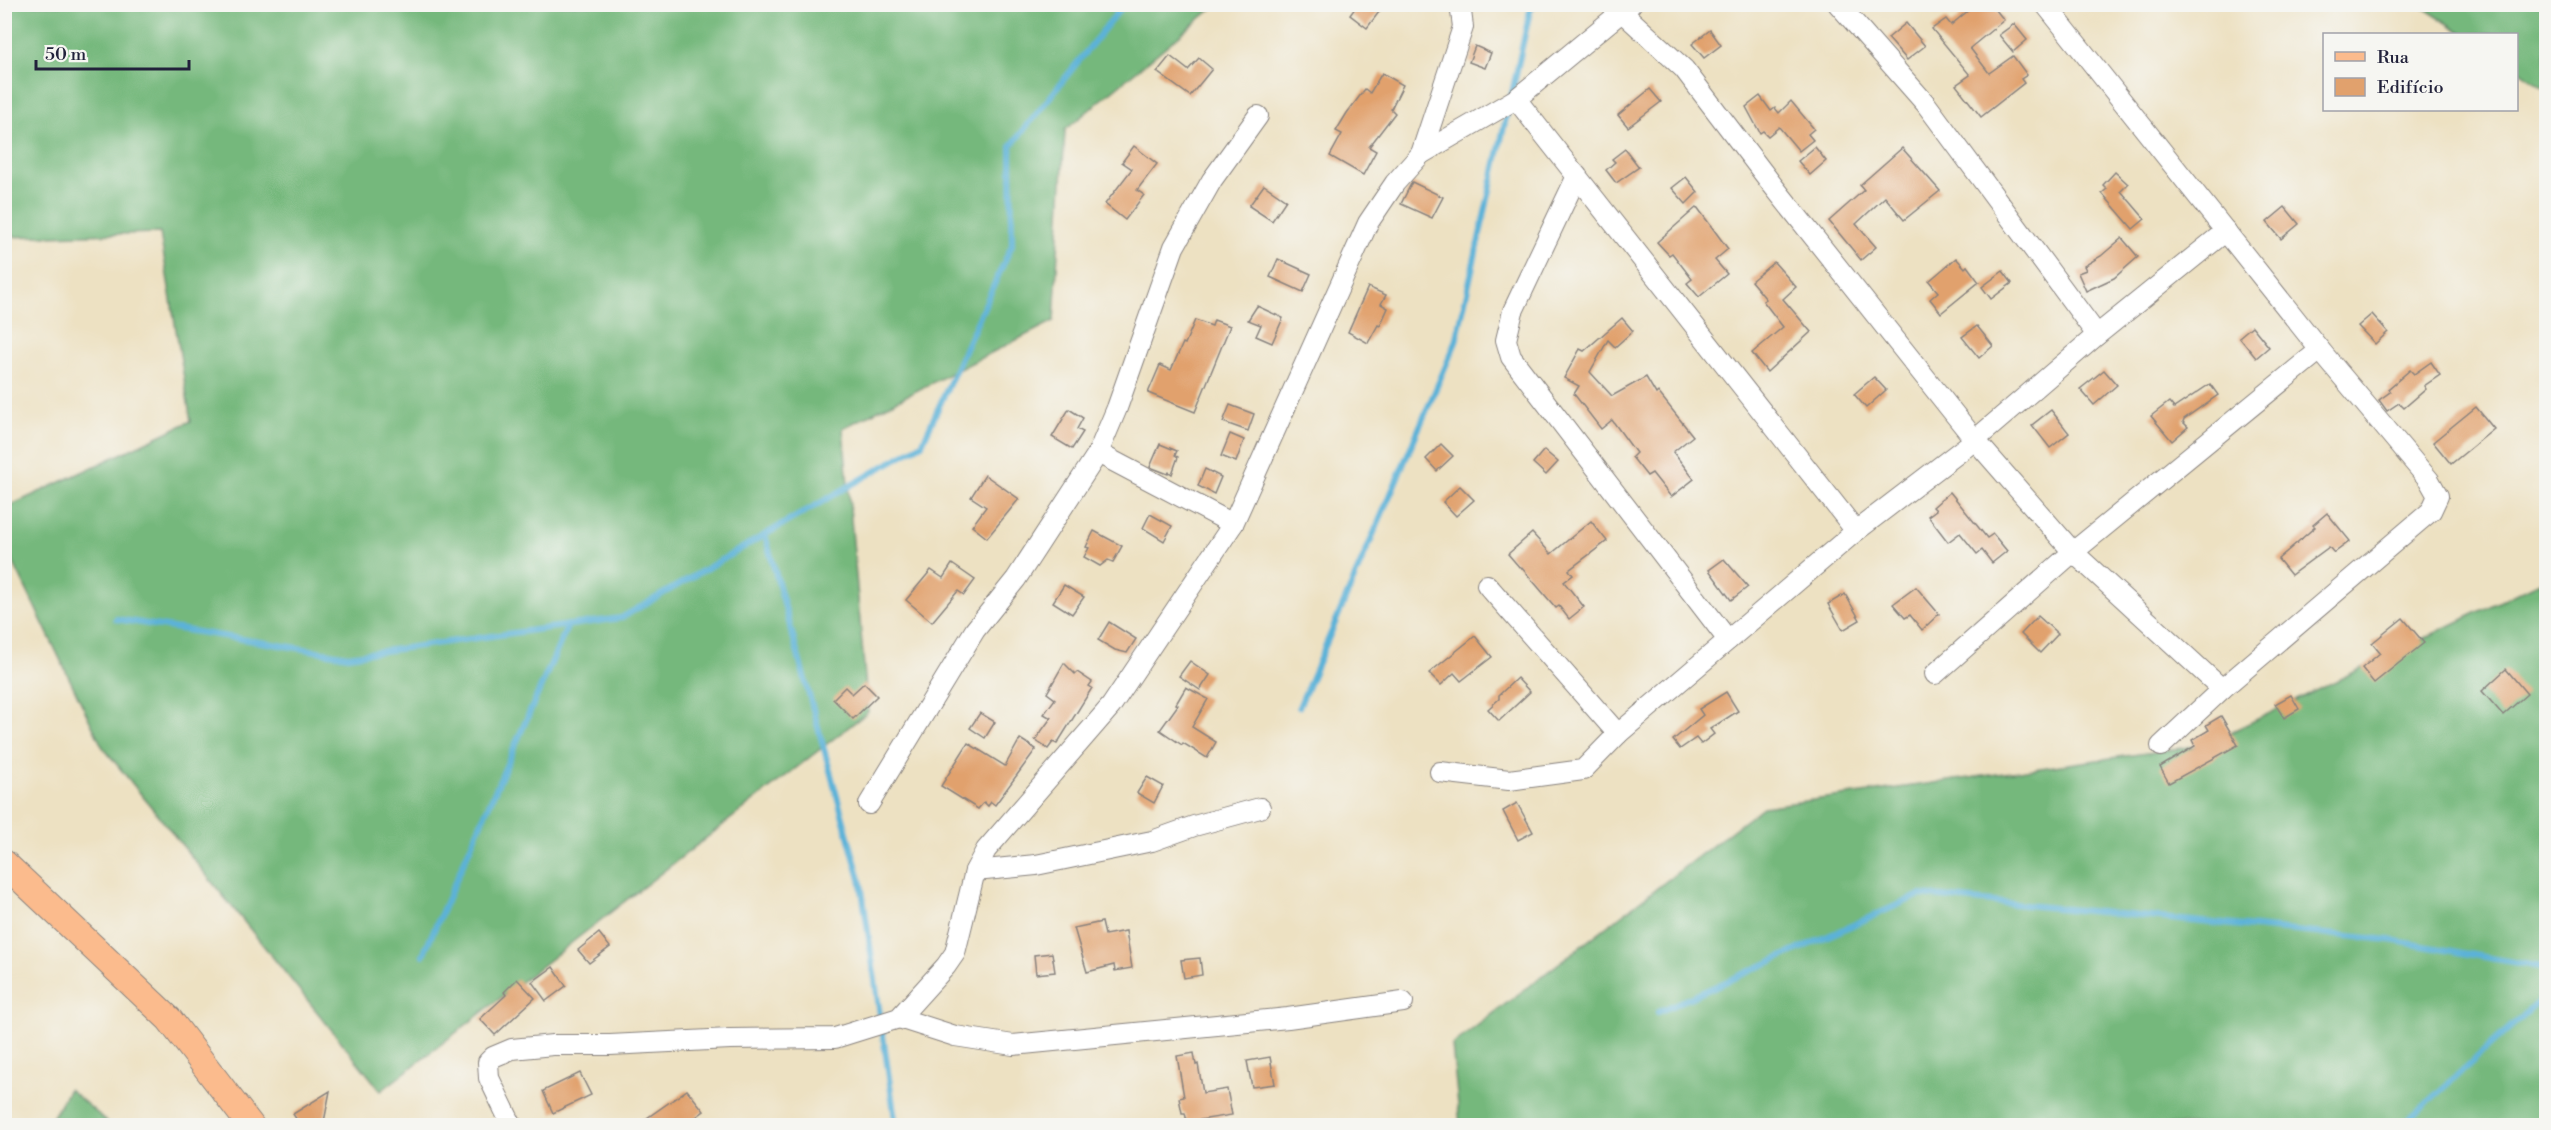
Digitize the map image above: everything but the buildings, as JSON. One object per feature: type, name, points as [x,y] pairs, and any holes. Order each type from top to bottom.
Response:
[{"type":"main road","points":[[4,862],[169,1019],[251,1125]]},
{"type":"street","points":[[1421,154],[1463,27],[1460,4]]},
{"type":"street","points":[[1838,4],[1926,104],[2097,335]]},
{"type":"street","points":[[2045,4],[2320,350],[2429,480],[2438,496],[2431,511],[2222,689],[2161,746]]},
{"type":"street","points":[[512,1125],[489,1078],[488,1062],[493,1057],[512,1049],[553,1044],[610,1045],[730,1039],[835,1038],[899,1018],[955,953],[975,871],[986,849],[1111,706],[1233,524],[1368,223],[1395,183],[1421,154],[1516,99],[1626,8],[1684,69],[1774,187],[1975,440],[2073,552],[2222,689]]},
{"type":"street","points":[[1516,99],[1856,531]]},
{"type":"street","points":[[868,804],[975,630],[1016,579],[1098,453],[1117,408],[1174,247],[1212,180],[1258,116]]},
{"type":"street","points":[[1577,176],[1513,310],[1506,340],[1511,357],[1728,640]]},
{"type":"street","points":[[1440,772],[1509,780],[1583,770],[1618,734],[1856,531],[1975,440],[2097,335],[2226,231]]},
{"type":"street","points":[[1935,674],[2073,552],[2320,350]]},
{"type":"street","points":[[1098,453],[1233,524]]},
{"type":"street","points":[[1487,585],[1618,734]]},
{"type":"street","points":[[975,871],[1036,865],[1152,841],[1194,826],[1260,808]]},
{"type":"street","points":[[899,1018],[954,1036],[1013,1045],[1288,1018],[1403,1002]]},
{"type":"green space","points":[[5,5],[1216,5],[1065,130],[1054,321],[843,428],[868,712],[381,1091],[102,746],[5,545],[5,508],[191,421],[160,233],[5,237]]},
{"type":"green space","points":[[2419,5],[2546,5],[2546,89],[2518,70],[2518,33],[2462,33]]},
{"type":"green space","points":[[2546,579],[2546,1125],[1460,1125],[1452,1045],[1763,807],[2204,745]]},
{"type":"green space","points":[[69,1089],[111,1125],[48,1125]]},
{"type":"waterway","points":[[116,619],[348,656],[621,618],[922,444],[1012,245],[1011,146],[1124,4]]},
{"type":"waterway","points":[[1511,97],[1530,11],[1535,4]]},
{"type":"waterway","points":[[1299,707],[1456,342],[1508,109]]},
{"type":"waterway","points":[[765,535],[861,883],[896,1126]]},
{"type":"waterway","points":[[423,955],[568,625]]},
{"type":"waterway","points":[[1658,1012],[1920,895],[2390,940],[2546,968]]},
{"type":"waterway","points":[[2401,1126],[2546,995]]}]
